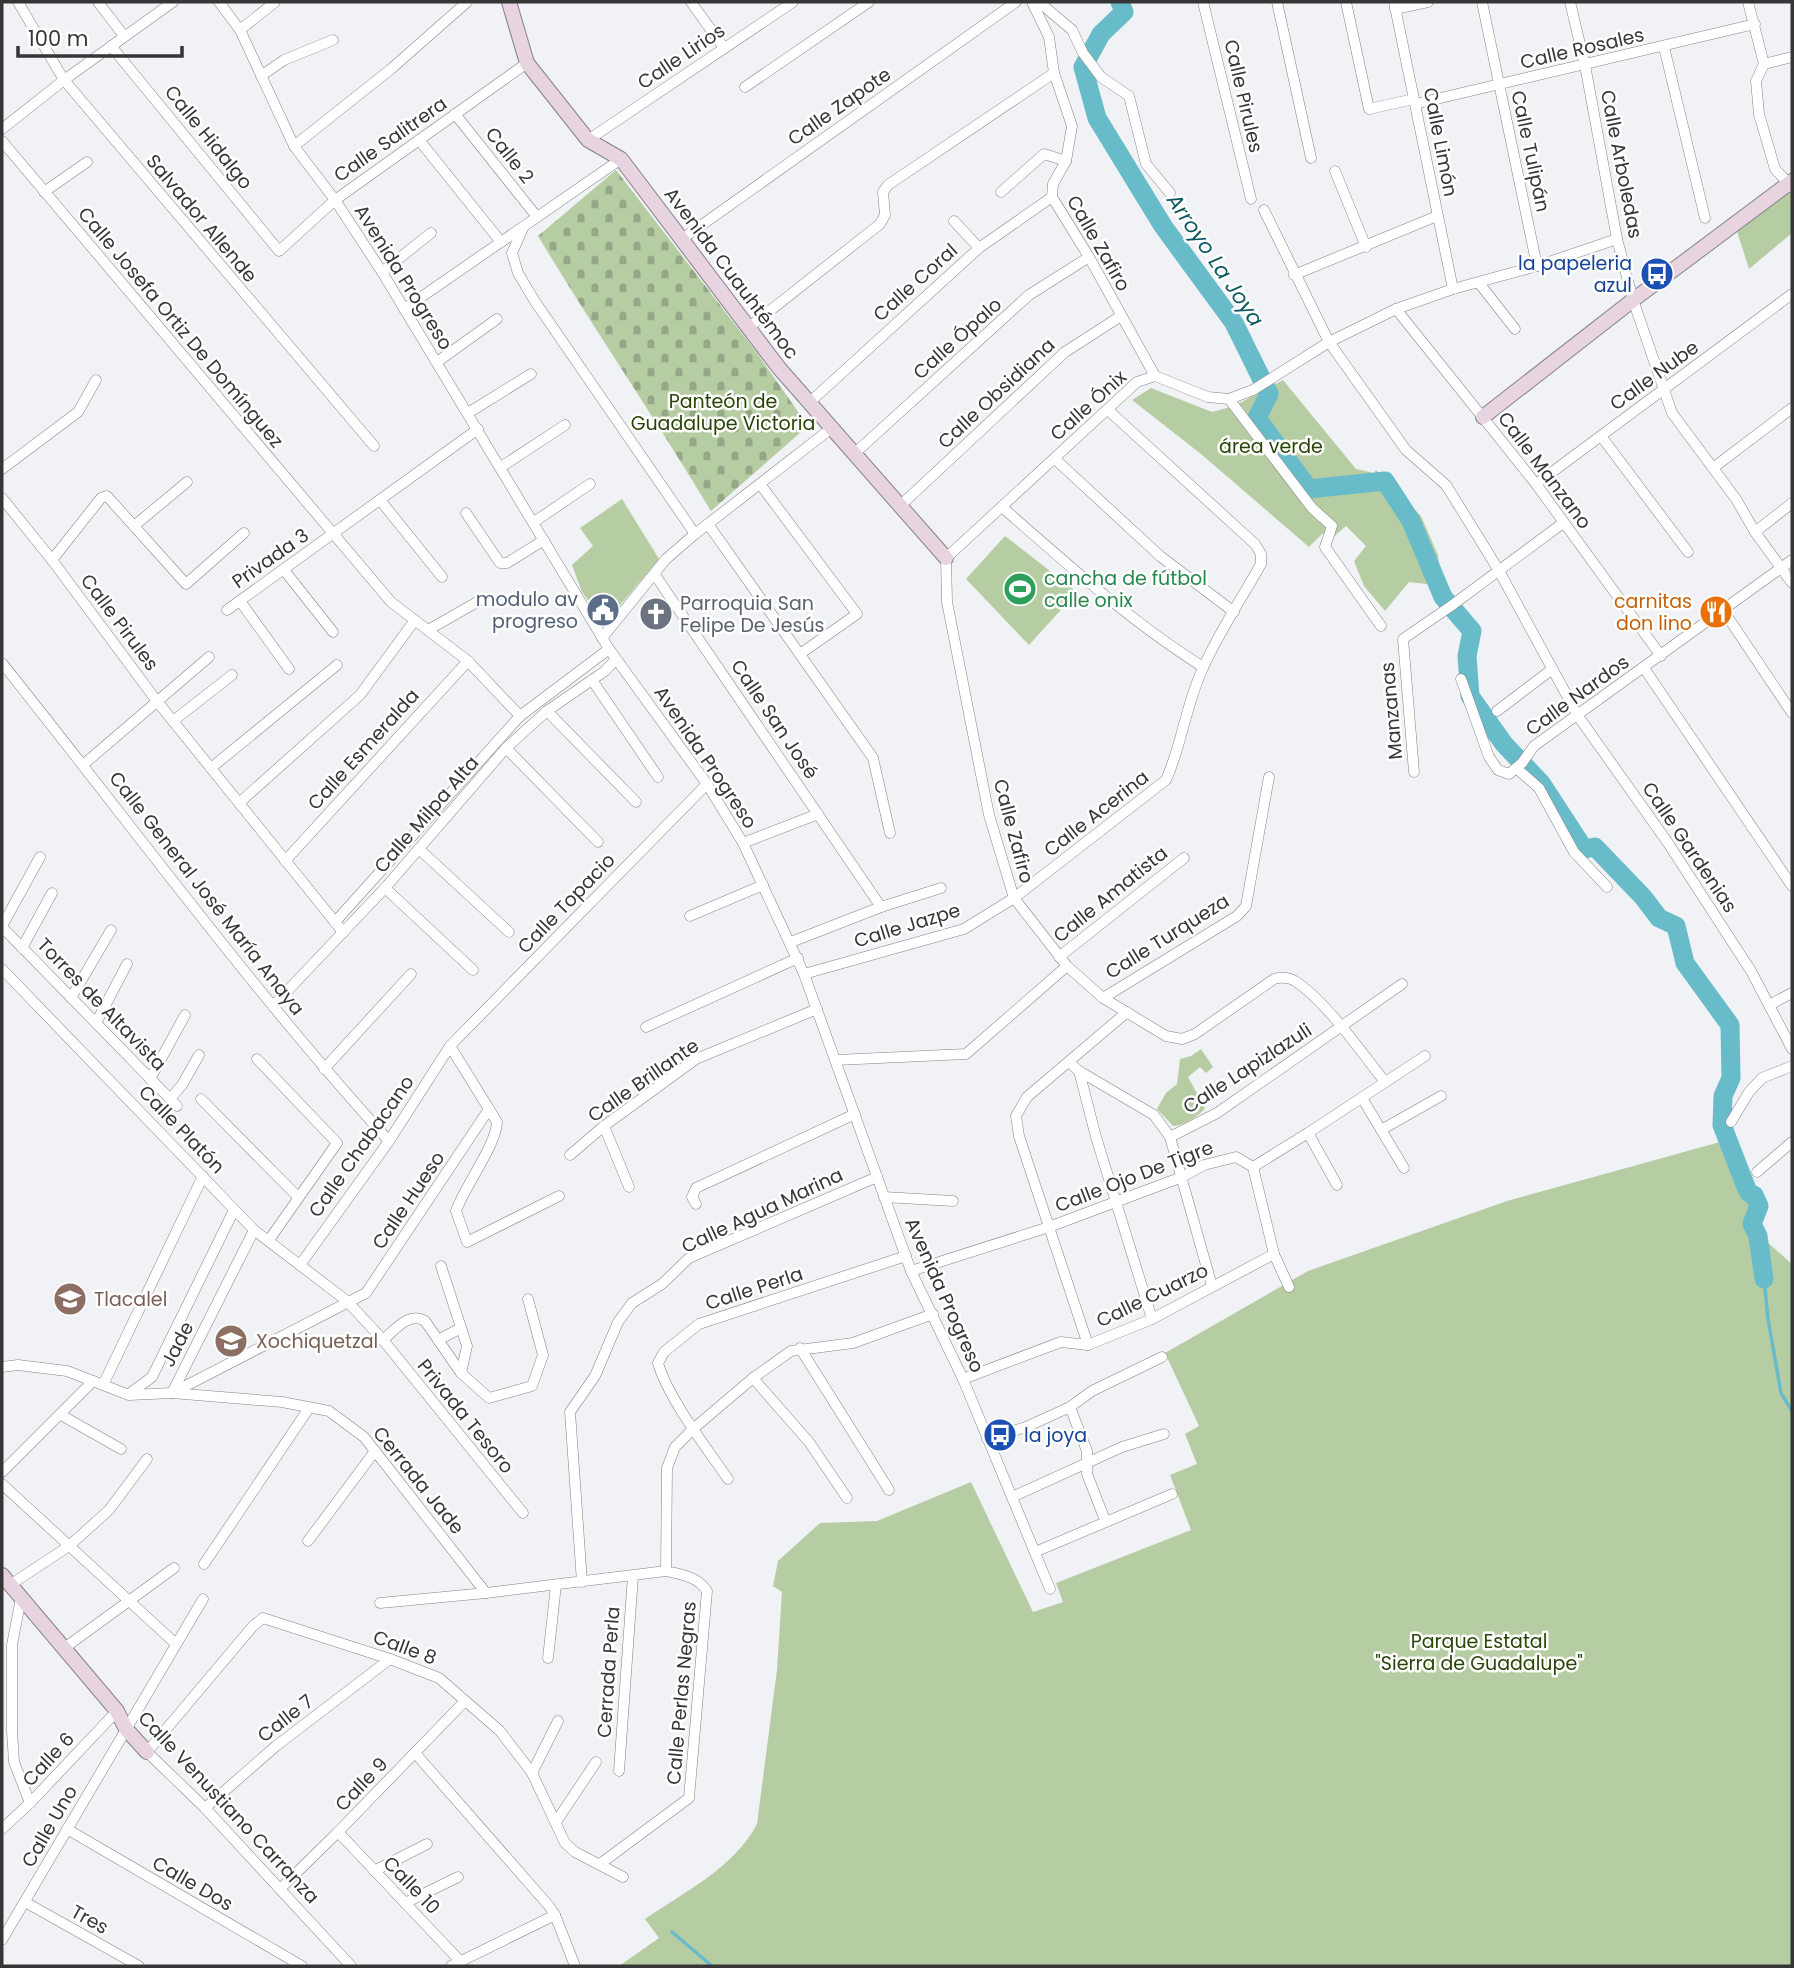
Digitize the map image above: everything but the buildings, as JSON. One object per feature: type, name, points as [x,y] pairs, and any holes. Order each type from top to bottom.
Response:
[{"type":"main road","name":"Avenida Cuauhtémoc","points":[[509,2],[527,62],[588,139],[621,159],[748,328],[946,558]]},
{"type":"main road","points":[[1483,417],[1633,300],[1791,184]]},
{"type":"main road","name":"Calle Venustiano Carranza","points":[[6,1580],[117,1711],[126,1729],[147,1752]]},
{"type":"street","name":"Salvador Allende","points":[[18,2],[64,80],[374,446]]},
{"type":"street","points":[[98,2],[124,36]]},
{"type":"street","points":[[2,129],[64,80],[173,2]]},
{"type":"street","name":"Avenida Progreso","points":[[219,2],[240,30],[294,146],[335,200],[382,272],[609,649],[707,784],[743,842],[798,958],[911,1271],[963,1379],[1050,1589]]},
{"type":"street","points":[[240,30],[275,2]]},
{"type":"street","points":[[294,146],[391,69],[467,2]]},
{"type":"street","points":[[691,2],[724,48]]},
{"type":"street","points":[[745,87],[869,2]]},
{"type":"street","name":"Calle Zapote","points":[[682,239],[1016,2]]},
{"type":"street","name":"Calle Zafiro","points":[[1032,2],[1049,37],[1054,73],[1072,126],[1066,161],[1053,184],[1052,197],[1089,257],[1155,376]]},
{"type":"street","points":[[1039,2],[1072,30],[1083,53],[1101,77],[1129,96],[1146,164],[1170,193]]},
{"type":"street","name":"Calle Pirules","points":[[1203,2],[1251,199]]},
{"type":"street","points":[[1277,2],[1311,158]]},
{"type":"street","name":"Calle Rosales","points":[[1346,2],[1368,109],[1499,85],[1755,24]]},
{"type":"street","points":[[1394,5],[1428,2]]},
{"type":"street","name":"Calle Tulipán","points":[[1482,2],[1537,266]]},
{"type":"street","name":"Calle Arboledas","points":[[1570,2],[1585,65],[1617,239],[1633,300],[1672,413],[1736,499],[1792,583]]},
{"type":"street","points":[[1748,2],[1764,64],[1756,80],[1759,114],[1774,169],[1791,184]]},
{"type":"street","name":"Calle Lirios","points":[[588,139],[787,3]]},
{"type":"street","name":"Calle Limón","points":[[1394,5],[1453,289]]},
{"type":"street","points":[[261,76],[284,60],[333,40]]},
{"type":"street","name":"Calle Hidalgo","points":[[111,46],[279,251]]},
{"type":"street","points":[[1664,47],[1705,218]]},
{"type":"street","points":[[1764,64],[1792,57]]},
{"type":"street","name":"Calle Salitrera","points":[[279,251],[335,200],[527,62]]},
{"type":"street","points":[[748,328],[880,224],[886,215],[883,192],[888,186],[1054,73]]},
{"type":"street","name":"Calle 2","points":[[455,114],[537,217]]},
{"type":"street","points":[[419,140],[501,242]]},
{"type":"street","name":"Calle Josefa Ortiz De Domínguez","points":[[2,141],[391,602],[468,662],[520,716]]},
{"type":"street","points":[[1001,192],[1044,154],[1066,161]]},
{"type":"street","points":[[404,309],[621,159]]},
{"type":"street","points":[[44,192],[87,162]]},
{"type":"street","points":[[1335,171],[1366,247]]},
{"type":"street","name":"Calle Coral","points":[[810,402],[979,248],[1052,197]]},
{"type":"street","points":[[1264,210],[1329,342]]},
{"type":"street","points":[[1294,275],[1437,216]]},
{"type":"street","points":[[954,221],[979,248]]},
{"type":"street","points":[[523,228],[512,253],[518,273],[695,534]]},
{"type":"street","points":[[382,272],[432,233]]},
{"type":"street","points":[[1381,626],[1325,547],[1332,526],[1312,508],[1229,399],[1252,390],[1329,342],[1396,309],[1617,239]]},
{"type":"street","name":"Calle Ópalo","points":[[855,453],[1029,295],[1089,257]]},
{"type":"street","points":[[1479,283],[1515,329]]},
{"type":"street","name":"Calle Nube","points":[[1536,484],[1792,294]]},
{"type":"street","name":"Calle Manzano","points":[[1396,309],[1536,484],[1661,656]]},
{"type":"street","name":"Calle Obsidiana","points":[[901,505],[1065,352],[1121,316]]},
{"type":"street","points":[[437,362],[497,319]]},
{"type":"street","name":"Calle Gardenias","points":[[1329,342],[1406,450],[1446,485],[1498,569],[1578,716],[1668,843],[1752,971],[1791,1043]]},
{"type":"street","points":[[468,412],[531,374]]},
{"type":"street","name":"Calle Ónix","points":[[946,558],[1137,382],[1155,376],[1208,397],[1229,399]]},
{"type":"street","points":[[2,469],[78,412],[96,380]]},
{"type":"street","points":[[1713,468],[1792,408]]},
{"type":"street","points":[[1003,507],[1129,617],[1203,667],[1261,564],[1261,554],[1255,544],[1108,410]]},
{"type":"street","points":[[501,467],[565,425]]},
{"type":"street","points":[[602,638],[666,559],[833,427]]},
{"type":"street","points":[[334,534],[478,429]]},
{"type":"street","points":[[1601,436],[1688,551]]},
{"type":"street","points":[[1055,459],[1160,556],[1234,612]]},
{"type":"street","points":[[134,526],[187,482]]},
{"type":"street","points":[[534,522],[590,484]]},
{"type":"street","points":[[760,484],[857,614],[800,654]]},
{"type":"street","points":[[52,560],[102,498],[107,496],[186,584],[244,533]]},
{"type":"street","name":"Calle Pirules","points":[[2,498],[52,560],[156,700],[343,932]]},
{"type":"street","points":[[380,500],[442,577]]},
{"type":"street","points":[[1755,531],[1792,503]]},
{"type":"street","points":[[466,513],[500,563],[507,563],[544,540]]},
{"type":"street","points":[[1498,569],[1563,523]]},
{"type":"street","points":[[708,524],[873,758],[890,833]]},
{"type":"street","name":"Privada 3","points":[[227,610],[334,534]]},
{"type":"street","name":"Calle Zafiro","points":[[946,558],[947,602],[989,815],[1014,898],[1067,967],[1103,998],[1166,1036],[1182,1039],[1195,1034],[1282,976],[1293,979],[1341,1027]]},
{"type":"street","name":"Calle Nardos","points":[[1519,765],[1534,746],[1792,560]]},
{"type":"street","name":"Manzanas","points":[[1414,772],[1403,639],[1498,569]]},
{"type":"street","points":[[284,570],[332,632]]},
{"type":"street","name":"Calle San José","points":[[655,575],[881,906]]},
{"type":"street","points":[[240,601],[289,669]]},
{"type":"street","points":[[428,630],[478,601]]},
{"type":"street","points":[[1723,610],[1792,713]]},
{"type":"street","name":"Calle Esmeralda","points":[[239,803],[360,695],[415,620]]},
{"type":"street","name":"Calle Milpa Alta","points":[[335,922],[520,716],[609,649]]},
{"type":"street","points":[[84,764],[209,657]]},
{"type":"street","name":"Calle Milpa Alta","points":[[273,1006],[385,888],[506,748],[547,711],[605,671],[616,659]]},
{"type":"street","name":"Calle Esmeralda","points":[[285,861],[468,662]]},
{"type":"street","name":"Calle General José María Anaya","points":[[2,663],[324,1069],[389,1141]]},
{"type":"street","points":[[211,768],[337,665]]},
{"type":"street","name":"Calle Acerina","points":[[1014,898],[1166,780],[1177,755],[1186,712],[1203,667]]},
{"type":"street","points":[[1644,668],[1792,886]]},
{"type":"street","points":[[1497,711],[1551,670]]},
{"type":"street","points":[[173,721],[232,675]]},
{"type":"street","points":[[1461,679],[1489,757],[1498,769],[1509,774],[1519,765],[1539,788],[1574,852],[1607,887]]},
{"type":"street","points":[[592,680],[658,777]]},
{"type":"street","points":[[547,711],[636,802]]},
{"type":"street","points":[[506,748],[598,842]]},
{"type":"street","name":"Calle Turqueza","points":[[1103,998],[1237,916],[1245,906],[1269,777]]},
{"type":"street","name":"Calle Topacio","points":[[450,1046],[707,784]]},
{"type":"street","points":[[743,842],[818,814]]},
{"type":"street","points":[[419,849],[509,932]]},
{"type":"street","points":[[2,927],[40,857]]},
{"type":"street","name":"Calle Amatista","points":[[1059,957],[1184,858]]},
{"type":"street","points":[[691,916],[763,884]]},
{"type":"street","points":[[385,888],[473,970]]},
{"type":"street","points":[[791,942],[881,906],[941,888]]},
{"type":"street","points":[[22,948],[52,893]]},
{"type":"street","name":"Calle Jazpe","points":[[804,974],[964,929],[1014,898]]},
{"type":"street","name":"Torres de Altavista","points":[[2,927],[174,1102],[199,1055]]},
{"type":"street","points":[[71,998],[111,930]]},
{"type":"street","points":[[646,1027],[798,958]]},
{"type":"street","points":[[96,1023],[128,964]]},
{"type":"street","points":[[836,1060],[966,1054],[1067,967]]},
{"type":"street","name":"Calle Platón","points":[[2,969],[254,1230],[347,1301]]},
{"type":"street","points":[[324,1069],[411,974]]},
{"type":"street","name":"Calle Lapizlazuli","points":[[1069,1062],[1079,1071],[1154,1115],[1170,1137],[1217,1113],[1402,984]]},
{"type":"street","points":[[1769,1005],[1792,993]]},
{"type":"street","name":"Calle Brillante","points":[[570,1155],[604,1126],[696,1059],[817,1009]]},
{"type":"street","points":[[1088,1345],[1018,1136],[1016,1116],[1027,1097],[1127,1012]]},
{"type":"street","points":[[150,1079],[185,1014]]},
{"type":"street","points":[[1341,1027],[1385,1082]]},
{"type":"street","points":[[450,1046],[497,1122],[497,1130],[463,1191],[456,1211],[467,1242],[559,1196]]},
{"type":"street","name":"Calle Chabacano","points":[[300,1265],[389,1141],[450,1046]]},
{"type":"street","points":[[1289,1287],[1274,1254],[1253,1167],[1425,1056]]},
{"type":"street","points":[[257,1059],[337,1143],[269,1240]]},
{"type":"street","points":[[1731,1122],[1762,1078],[1792,1066]]},
{"type":"street","points":[[1079,1071],[1115,1201],[1152,1319]]},
{"type":"street","points":[[1381,1130],[1441,1096]]},
{"type":"street","points":[[1362,1098],[1404,1168]]},
{"type":"street","points":[[201,1099],[298,1196]]},
{"type":"street","name":"Calle Hueso","points":[[172,1393],[366,1293],[489,1109]]},
{"type":"street","points":[[696,1204],[692,1197],[696,1188],[855,1114]]},
{"type":"street","points":[[604,1126],[629,1188]]},
{"type":"street","points":[[1308,1133],[1337,1185]]},
{"type":"street","points":[[1170,1137],[1212,1286]]},
{"type":"street","points":[[1757,1172],[1792,1142]]},
{"type":"street","name":"Calle Ojo De Tigre","points":[[911,1271],[1049,1227],[1182,1177],[1204,1165],[1236,1157],[1253,1167]]},
{"type":"street","points":[[2,1472],[98,1383],[203,1176]]},
{"type":"street","name":"Calle Agua Marina","points":[[582,1581],[570,1412],[595,1376],[618,1322],[632,1303],[662,1284],[689,1258],[877,1177]]},
{"type":"street","points":[[884,1197],[953,1201]]},
{"type":"street","points":[[129,1395],[152,1377],[234,1210]]},
{"type":"street","name":"Jade","points":[[2,1367],[19,1365],[67,1371],[129,1395],[172,1393],[254,1230]]},
{"type":"street","name":"Calle Cuarzo","points":[[963,1379],[1061,1342],[1088,1345],[1152,1319],[1274,1254]]},
{"type":"street","name":"Calle Perla","points":[[694,1429],[657,1363],[673,1345],[699,1324],[905,1256]]},
{"type":"street","points":[[441,1266],[467,1346],[461,1373]]},
{"type":"street","name":"Privada Tesoro","points":[[383,1340],[410,1318],[418,1317],[425,1321],[461,1373],[489,1398],[532,1385],[543,1355],[528,1299]]},
{"type":"street","name":"Privada Tesoro","points":[[347,1301],[383,1340],[523,1513]]},
{"type":"street","points":[[380,1603],[666,1571],[667,1468],[675,1447],[753,1378],[791,1351],[853,1343],[933,1314]]},
{"type":"street","points":[[438,1340],[461,1328]]},
{"type":"street","points":[[800,1348],[889,1490]]},
{"type":"street","points":[[987,1439],[1026,1427],[1162,1357]]},
{"type":"street","points":[[753,1378],[809,1442],[847,1498]]},
{"type":"street","name":"Cerrada Jade","points":[[172,1393],[282,1402],[329,1411],[364,1437],[486,1593]]},
{"type":"street","points":[[1070,1406],[1087,1451],[1087,1474],[1105,1520]]},
{"type":"street","points":[[204,1564],[310,1408]]},
{"type":"street","points":[[61,1416],[121,1449]]},
{"type":"street","points":[[694,1429],[728,1479]]},
{"type":"street","points":[[1012,1497],[1122,1447],[1164,1434]]},
{"type":"street","points":[[308,1541],[374,1451]]},
{"type":"street","points":[[6,1580],[69,1546],[109,1510],[147,1459]]},
{"type":"street","points":[[2,1484],[176,1644]]},
{"type":"street","points":[[1035,1552],[1105,1520],[1172,1494]]},
{"type":"street","points":[[63,1649],[174,1568]]},
{"type":"street","name":"Calle Perlas Negras","points":[[600,1864],[690,1798],[707,1591],[694,1578],[666,1571]]},
{"type":"street","name":"Cerrada Perla","points":[[619,1771],[633,1576]]},
{"type":"street","points":[[548,1658],[556,1585]]},
{"type":"street","points":[[21,1598],[12,1645],[12,1731],[14,1762],[30,1803]]},
{"type":"street","name":"Calle Uno","points":[[2,1940],[203,1599]]},
{"type":"street","name":"Calle 8","points":[[147,1752],[253,1626],[263,1618],[390,1659],[439,1678],[500,1731],[532,1773],[565,1843],[575,1852],[623,1877]]},
{"type":"street","name":"Calle 7","points":[[205,1808],[276,1746],[390,1659]]},
{"type":"street","name":"Calle 9","points":[[280,1889],[465,1702]]},
{"type":"street","name":"Calle 6","points":[[2,1829],[117,1711]]},
{"type":"street","points":[[532,1773],[558,1721]]},
{"type":"street","name":"Calle Venustiano Carranza","points":[[147,1752],[205,1808],[351,1966]]},
{"type":"street","points":[[415,1753],[555,1915],[575,1966]]},
{"type":"street","points":[[556,1822],[596,1762]]},
{"type":"street","name":"Calle Dos","points":[[67,1829],[302,1966]]},
{"type":"street","name":"Calle 10","points":[[338,1832],[405,1903],[456,1964]]},
{"type":"street","points":[[374,1871],[427,1844]]},
{"type":"street","points":[[405,1903],[458,1877]]},
{"type":"street","name":"Tres","points":[[25,1902],[139,1966]]},
{"type":"street","points":[[456,1964],[555,1915]]},
{"type":"green space","name":"Panteón de Guadalupe Victoria","points":[[616,170],[757,353],[808,426],[711,511],[538,236]]},
{"type":"green space","points":[[1792,183],[1792,233],[1749,269],[1735,225]]},
{"type":"green space","name":"área verde","points":[[1283,380],[1356,469],[1374,473],[1376,470],[1421,516],[1438,555],[1441,581],[1426,584],[1409,582],[1385,611],[1364,586],[1354,561],[1366,546],[1346,526],[1329,541],[1323,533],[1309,547],[1201,454],[1132,400],[1151,388],[1212,412],[1234,406]]},
{"type":"green space","points":[[622,499],[659,559],[605,623],[582,592],[572,565],[593,546],[580,528]]},
{"type":"green space","points":[[1005,536],[1077,592],[1029,645],[966,579]]},
{"type":"green space","points":[[1201,1049],[1213,1067],[1206,1073],[1200,1067],[1188,1077],[1205,1108],[1190,1120],[1173,1126],[1157,1109],[1166,1093],[1177,1084],[1180,1059]]},
{"type":"green space","name":"Parque Estatal \"Sierra de Guadalupe\"","points":[[1720,1142],[1766,1241],[1792,1264],[1792,1966],[619,1966],[659,1938],[645,1919],[722,1866],[747,1840],[757,1824],[777,1670],[782,1592],[773,1586],[778,1561],[820,1523],[877,1521],[971,1482],[1033,1612],[1063,1602],[1056,1583],[1191,1530],[1170,1475],[1197,1464],[1185,1434],[1199,1426],[1165,1353],[1308,1271],[1507,1201]]},
{"type":"waterway","name":"Arroyo La Joya","points":[[1120,2],[1124,12],[1101,34],[1083,67],[1097,118],[1163,226],[1234,323],[1269,394],[1257,418],[1309,489],[1385,481],[1411,521],[1443,597],[1472,631],[1467,656],[1470,696],[1504,744],[1541,783],[1584,849],[1595,847],[1643,897],[1659,918],[1676,926],[1685,963],[1730,1025],[1731,1078],[1723,1096],[1722,1125],[1746,1187],[1759,1206],[1752,1224],[1758,1236],[1764,1279]]},
{"type":"waterway","name":"Arroyo La Joya","points":[[1764,1279],[1781,1393],[1792,1411]]},
{"type":"waterway","points":[[672,1932],[712,1966]]},
{"type":"place","name":"la papeleria azul","points":[[1657,274]]},
{"type":"place","name":"cancha de fútbol calle onix","points":[[1020,589]]},
{"type":"place","name":"modulo av progreso","points":[[603,610]]},
{"type":"place","name":"carnitas don lino","points":[[1716,612]]},
{"type":"place","name":"Parroquia San Felipe De Jesús","points":[[656,614]]},
{"type":"place","name":"Tlacalel","points":[[70,1299]]},
{"type":"place","name":"Xochiquetzal","points":[[231,1341]]},
{"type":"place","name":"la joya","points":[[1000,1435]]}]
